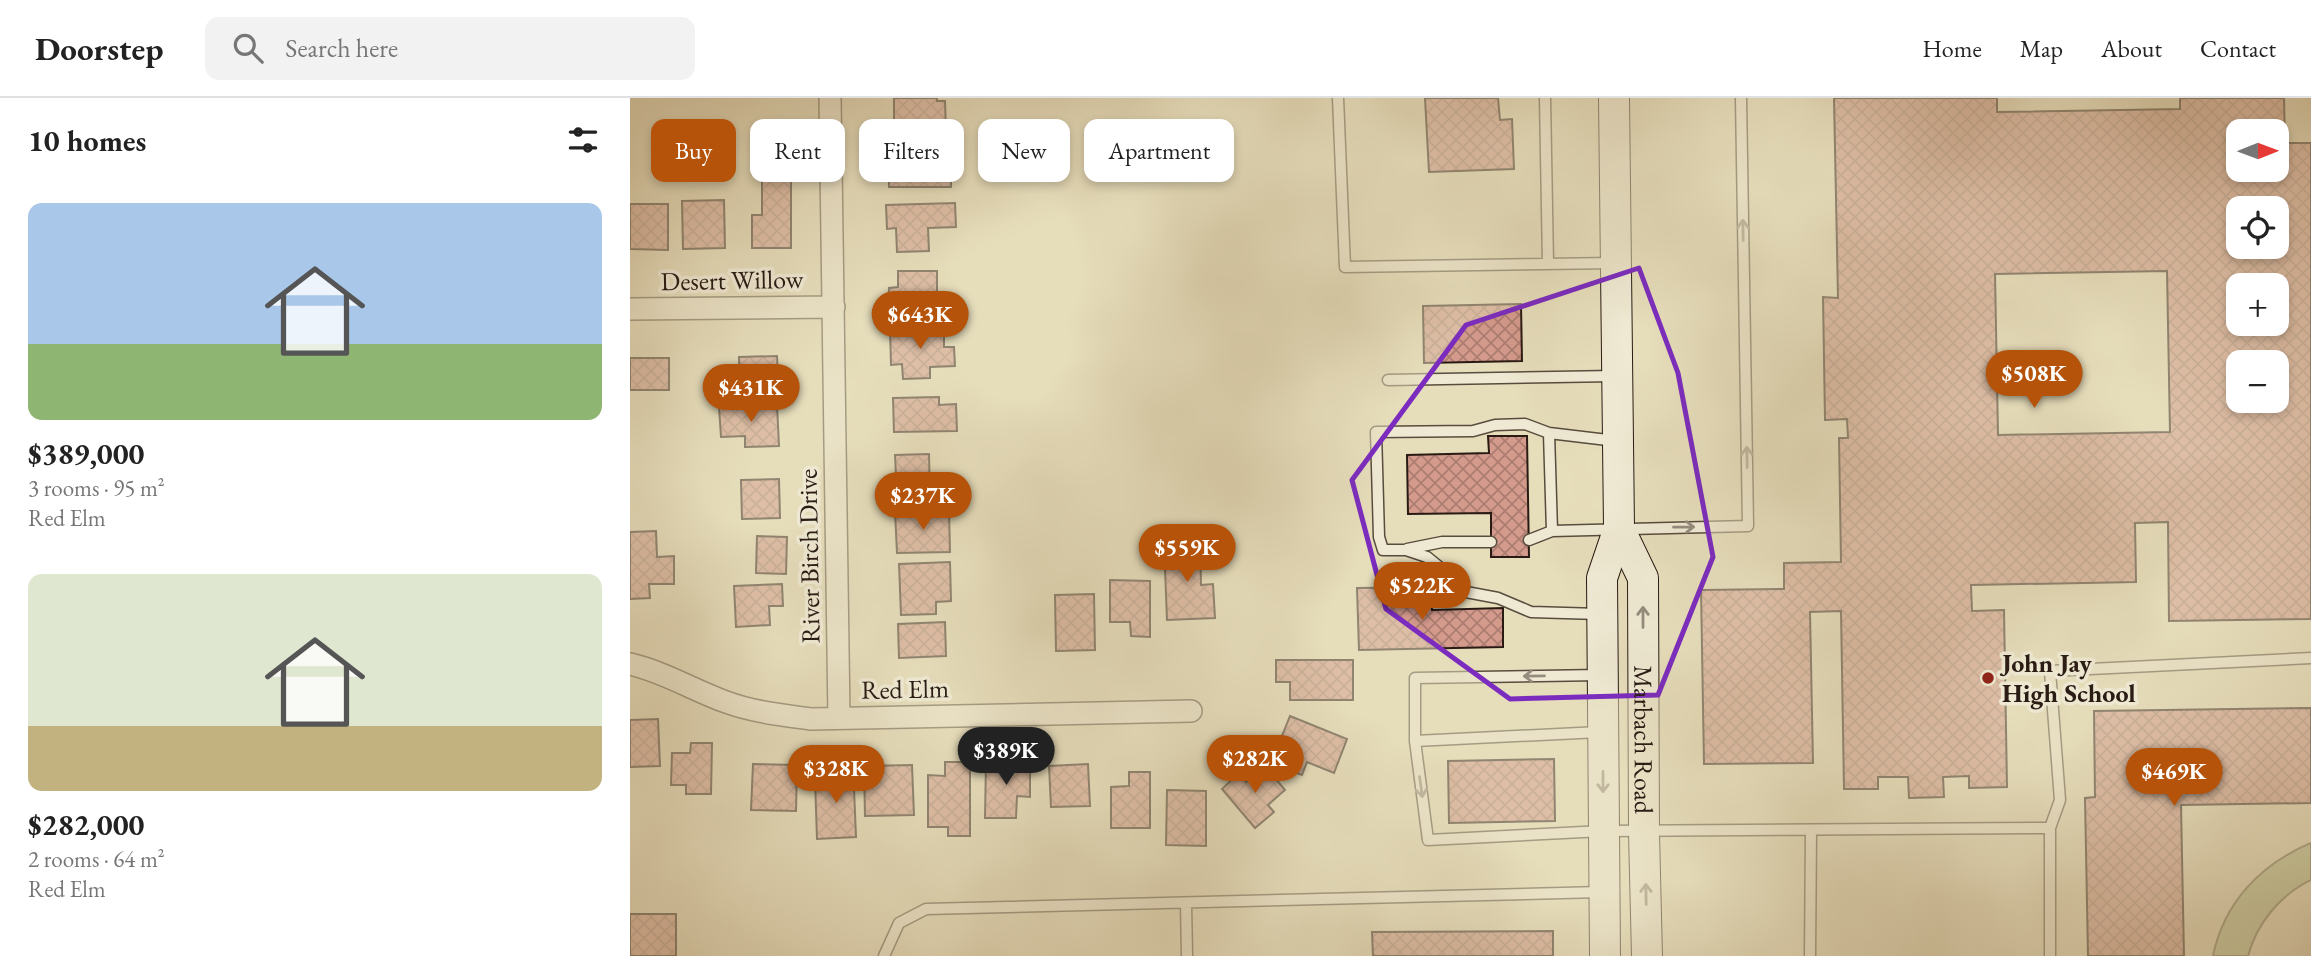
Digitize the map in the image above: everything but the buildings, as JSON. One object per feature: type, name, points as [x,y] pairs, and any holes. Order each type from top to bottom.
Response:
[{"type":"main road","name":"Marbach Road","points":[[1605,956],[1602,578],[1619,528],[1614,98]]},
{"type":"main road","name":"Marbach Road","points":[[1619,528],[1643,578],[1647,956]]},
{"type":"street","name":"River Birch Drive","points":[[830,98],[839,718]]},
{"type":"street","name":"Desert Willow","points":[[630,309],[834,307]]},
{"type":"street","name":"Red Elm","points":[[630,664],[646,667],[727,703],[766,713],[811,719],[1191,711]]},
{"type":"lane","points":[[1338,98],[1345,267],[1616,263]]},
{"type":"lane","points":[[1545,98],[1548,264]]},
{"type":"lane","points":[[1529,540],[1552,531],[1748,526],[1741,98]]},
{"type":"lane","points":[[1388,380],[1618,376]]},
{"type":"lane","points":[[1491,542],[1442,542],[1406,550],[1383,550],[1379,537],[1376,432],[1473,431],[1495,425],[1525,424],[1549,433],[1619,441]]},
{"type":"lane","points":[[1549,433],[1552,531]]},
{"type":"lane","points":[[1406,550],[1427,557],[1466,592],[1498,598],[1531,612],[1602,614]]},
{"type":"lane","points":[[2050,956],[2050,828],[2060,800],[2050,671],[2311,658]]},
{"type":"lane","points":[[1602,675],[1415,678],[1415,741],[1429,840],[1603,831],[2050,828]]},
{"type":"lane","points":[[1415,741],[1603,732]]},
{"type":"lane","points":[[1810,956],[1811,831]]},
{"type":"lane","points":[[884,956],[899,923],[926,909],[1604,892]]},
{"type":"lane","points":[[1186,904],[1187,956]]},
{"type":"highlighted area","points":[[1639,268],[1678,373],[1713,557],[1658,695],[1510,699],[1386,609],[1352,480],[1466,325]]},
{"type":"green space","points":[[2311,843],[2311,880],[2289,894],[2271,911],[2257,932],[2248,956],[2213,956],[2226,919],[2247,887],[2276,862]]},
{"type":"place","name":"John Jay High School","points":[[1988,678]]}]
